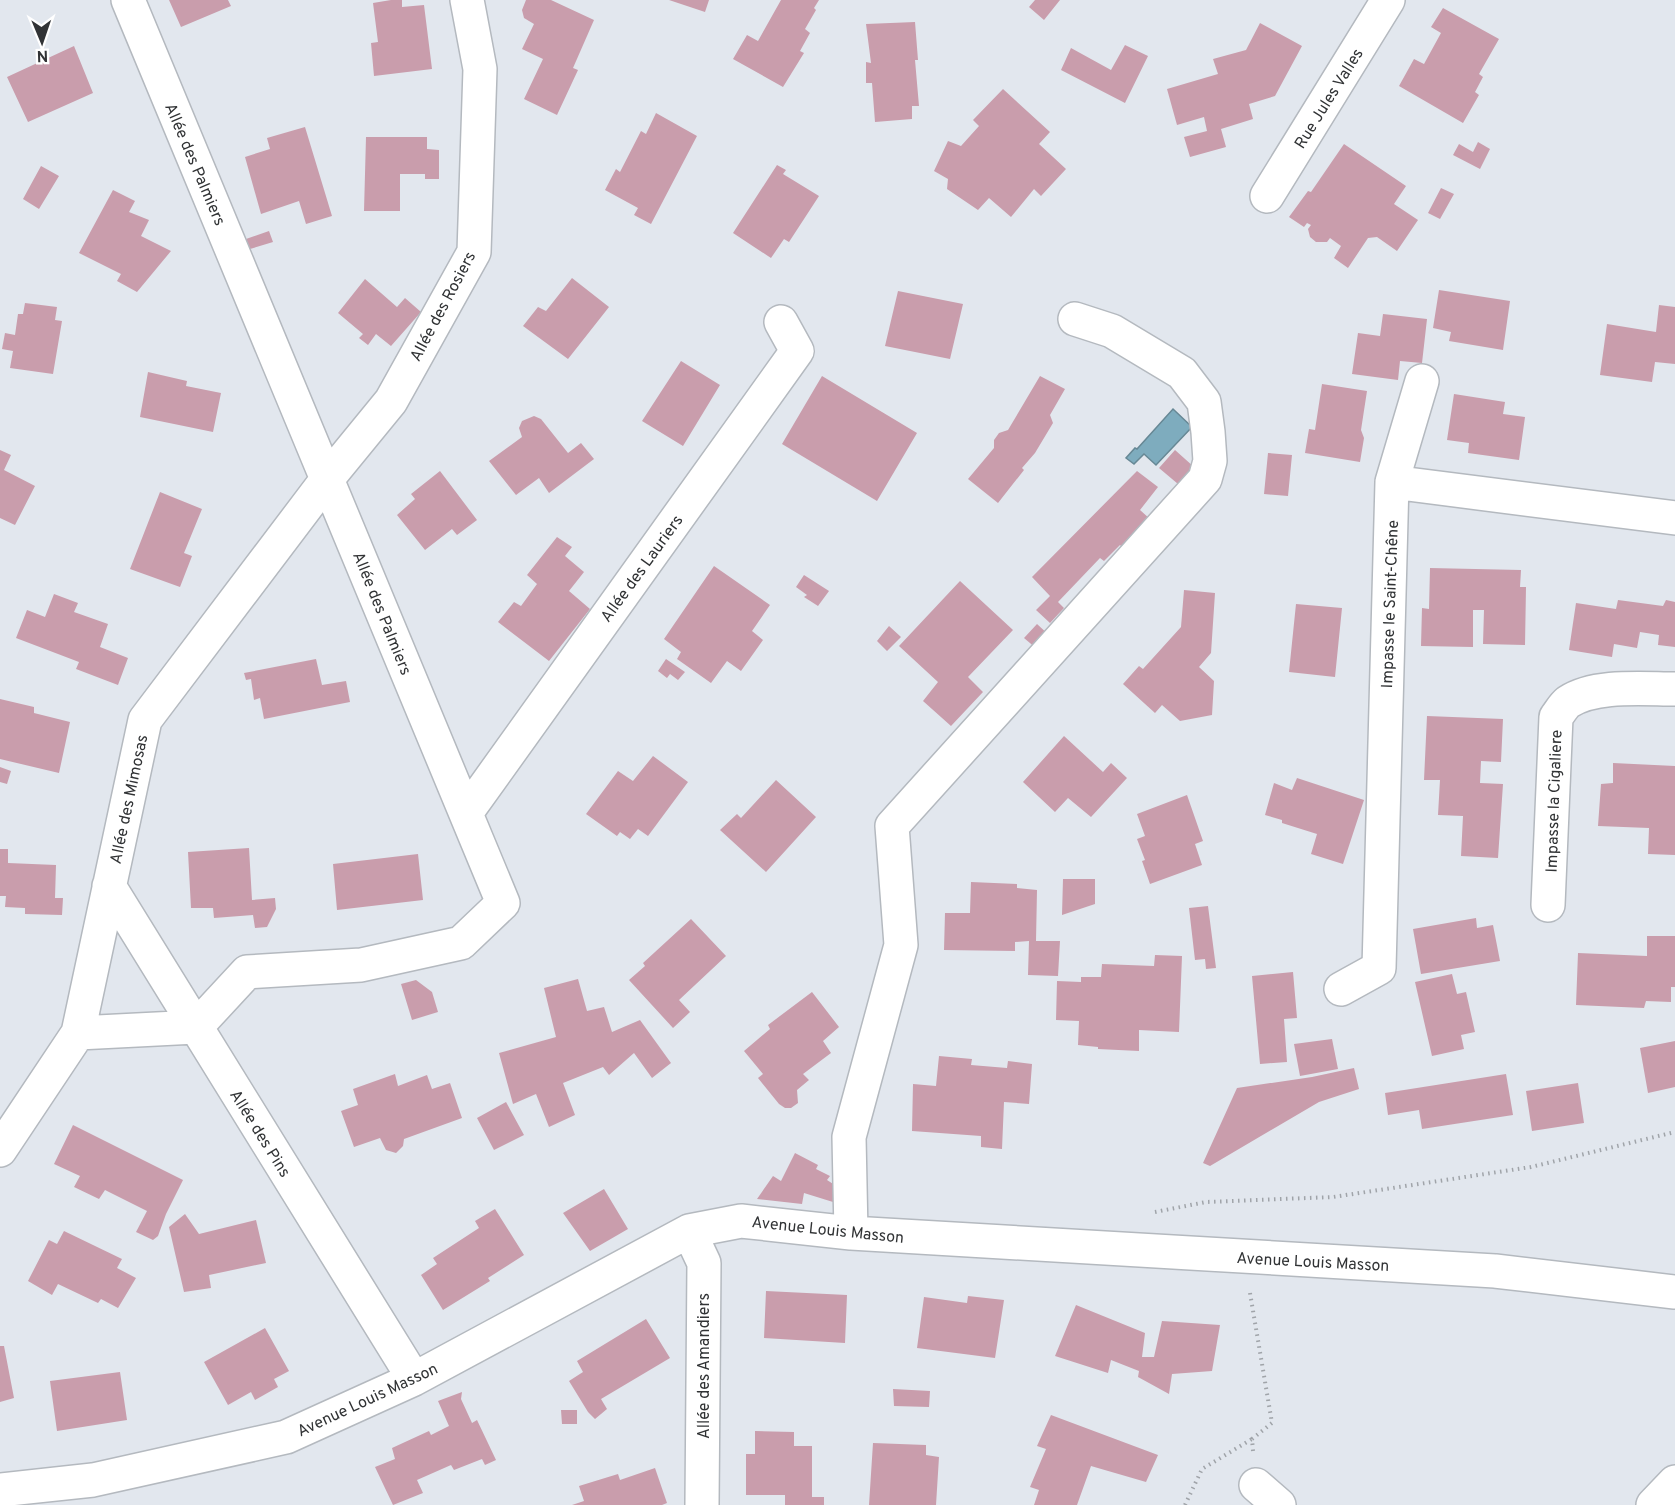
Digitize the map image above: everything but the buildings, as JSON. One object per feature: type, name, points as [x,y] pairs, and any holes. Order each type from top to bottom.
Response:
[{"type":"street","name":"Allée des Palmiers","points":[[128,0],[503,903],[461,943],[361,965],[247,972],[196,1027]]},
{"type":"street","name":"Allée des Rosiers","points":[[328,478],[391,401],[474,252],[480,69],[466,0]]},
{"type":"street","name":"Rue Jules Valles","points":[[1267,196],[1388,0]]},
{"type":"street","points":[[851,1233],[849,1137],[901,945],[892,826],[1205,479],[1210,461],[1204,402],[1182,373],[1112,331],[1075,319]]},
{"type":"street","name":"Allée des Lauriers","points":[[466,813],[797,351],[781,322]]},
{"type":"street","points":[[1422,381],[1392,482],[1675,518]]},
{"type":"street","name":"Allée des Mimosas","points":[[0,1150],[78,1033],[145,720],[328,478]]},
{"type":"street","name":"Impasse le Saint-Chêne","points":[[1341,989],[1379,968],[1392,482]]},
{"type":"street","name":"Impasse la Cigaliere","points":[[1548,904],[1556,717],[1566,703],[1582,695],[1601,691],[1675,689]]},
{"type":"street","name":"Allée des Pins","points":[[109,886],[414,1379]]},
{"type":"street","points":[[78,1033],[196,1027]]},
{"type":"street","name":"Avenue Louis Masson","points":[[0,1490],[93,1480],[286,1437],[414,1379],[689,1231],[741,1221],[851,1233],[1495,1271],[1675,1292]]},
{"type":"street","name":"Allée des Amandiers","points":[[689,1231],[704,1263],[702,1505]]},
{"type":"street","points":[[1653,1505],[1675,1482]]},
{"type":"path","points":[[1152,1213],[1206,1202],[1333,1197],[1531,1167],[1675,1132]]},
{"type":"path","points":[[1185,1505],[1202,1468],[1252,1439],[1272,1423],[1244,1257]]},
{"type":"path","points":[[1252,1439],[1267,1495]]},
{"type":"water","points":[[1173,409],[1192,427],[1156,465],[1144,454],[1134,464],[1126,458],[1135,448],[1137,449]]}]
